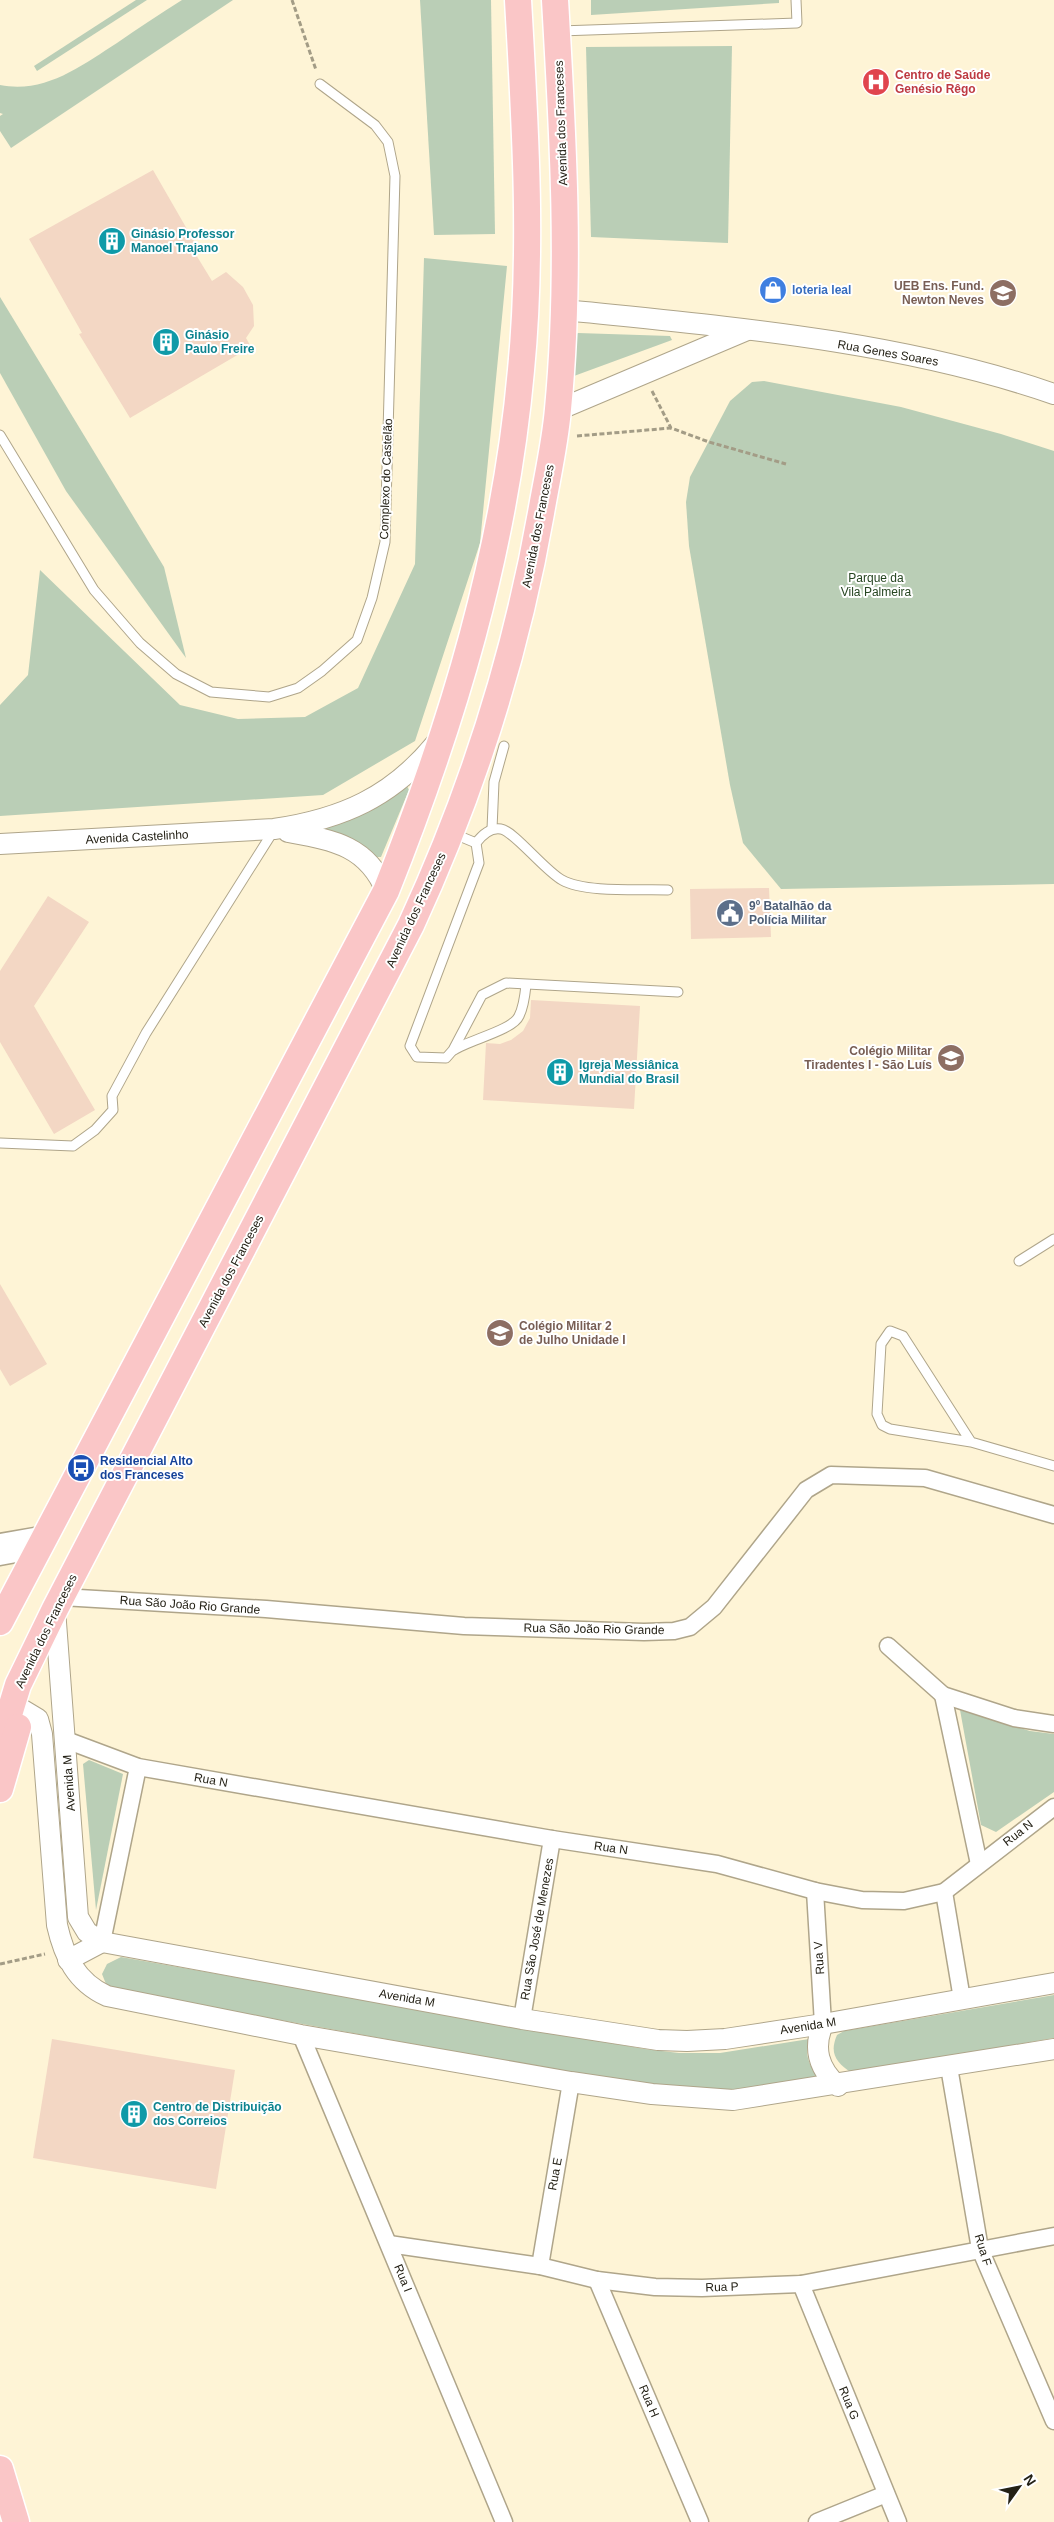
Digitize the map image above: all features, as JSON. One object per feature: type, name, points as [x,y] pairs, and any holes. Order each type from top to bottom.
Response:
[{"type":"main road","points":[[0,1622],[386,891],[421,804],[445,732],[485,591],[498,534],[509,475],[521,376],[527,201],[526,132],[518,0]]},
{"type":"main road","name":"Avenida dos Franceses","points":[[0,1744],[21,1698],[58,1603],[411,925],[452,832],[482,748],[506,669],[536,545],[558,410],[566,236],[555,0]]},
{"type":"main road","points":[[0,1726],[21,1698]]},
{"type":"main road","points":[[0,1789],[21,1698]]},
{"type":"main road","points":[[0,2470],[16,2522]]},
{"type":"street","name":"Rua Genes Soares","points":[[564,310],[749,330],[918,356],[1018,382],[1054,394]]},
{"type":"street","points":[[558,410],[749,330]]},
{"type":"street","name":"Avenida Castelinho","points":[[0,844],[274,830],[315,822],[369,801],[403,779],[421,762],[445,732]]},
{"type":"street","name":"Avenida Castelinho","points":[[274,830],[331,841],[351,849],[367,861],[386,891]]},
{"type":"street","name":"Rua São João Rio Grande","points":[[58,1603],[266,1609],[464,1626],[644,1632],[674,1631],[690,1627],[714,1608],[806,1490],[831,1475],[925,1478],[1054,1515]]},
{"type":"street","points":[[0,1542],[42,1542]]},
{"type":"street","points":[[0,1557],[42,1542]]},
{"type":"street","name":"Avenida M","points":[[58,1603],[78,1916],[87,1932],[102,1942],[522,2019],[658,2040],[687,2042],[725,2039],[823,2024],[1054,1983]]},
{"type":"street","points":[[888,1646],[943,1695],[1014,1718],[1054,1724]]},
{"type":"street","points":[[943,1695],[979,1864]]},
{"type":"street","name":"Avenida M","points":[[21,1698],[38,1719],[42,1734],[57,1925],[65,1955],[87,1984],[106,1996],[301,2035],[570,2082],[652,2094],[733,2100],[838,2086],[1054,2049]]},
{"type":"street","name":"Rua N","points":[[66,1740],[138,1767],[552,1839],[717,1864],[814,1891],[884,1901],[904,1901],[944,1892],[1054,1807]]},
{"type":"street","points":[[65,1955],[102,1942],[138,1767]]},
{"type":"street","name":"Rua São José de Menezes","points":[[522,2019],[552,1839]]},
{"type":"street","name":"Rua V","points":[[814,1891],[823,2024]]},
{"type":"street","points":[[944,1892],[962,1999]]},
{"type":"street","points":[[823,2024],[818,2034],[818,2057],[822,2068],[838,2086]]},
{"type":"street","name":"Rua I","points":[[301,2035],[504,2522]]},
{"type":"street","name":"Rua F","points":[[948,2067],[980,2249],[1054,2421]]},
{"type":"street","name":"Rua E","points":[[540,2266],[570,2082]]},
{"type":"street","name":"Rua P","points":[[389,2244],[540,2266],[597,2280],[655,2287],[702,2288],[801,2284],[1054,2236]]},
{"type":"street","name":"Rua H","points":[[597,2280],[700,2522]]},
{"type":"street","name":"Rua G","points":[[801,2284],[898,2522]]},
{"type":"street","points":[[817,2522],[886,2494]]},
{"type":"lane","points":[[557,32],[797,22],[796,0]]},
{"type":"lane","name":"Complexo do Castelão","points":[[0,436],[94,590],[140,643],[176,674],[211,692],[269,697],[298,688],[322,671],[357,640],[372,598],[385,542],[395,176],[388,142],[375,124],[320,84]]},
{"type":"lane","points":[[476,843],[492,829],[494,782],[504,746]]},
{"type":"lane","points":[[492,829],[508,831],[544,868],[561,880],[577,887],[668,890]]},
{"type":"lane","points":[[0,1143],[73,1146],[95,1130],[113,1110],[112,1096],[146,1033],[274,830]]},
{"type":"lane","points":[[452,832],[476,843]]},
{"type":"lane","points":[[476,843],[479,863],[410,1046],[417,1057],[446,1058],[453,1050],[482,995],[506,983],[678,992]]},
{"type":"lane","points":[[453,1050],[467,1041],[507,1028],[519,1018],[526,985]]},
{"type":"lane","points":[[1019,1261],[1054,1239]]},
{"type":"lane","points":[[971,1442],[903,1336],[890,1331],[881,1344],[877,1414],[882,1425],[890,1429],[971,1442],[1054,1466]]},
{"type":"path","points":[[292,0],[320,84]]},
{"type":"path","points":[[644,375],[671,428]]},
{"type":"path","points":[[554,438],[671,428],[786,464]]},
{"type":"path","points":[[0,1964],[65,1955]]},
{"type":"green space","points":[[136,0],[147,0],[37,71],[34,66]]},
{"type":"green space","points":[[182,0],[233,0],[11,148],[0,131],[0,116],[3,114],[0,113],[0,85],[16,87],[32,85],[62,76],[90,61]]},
{"type":"green space","points":[[420,0],[491,0],[495,234],[434,235]]},
{"type":"green space","points":[[591,0],[779,0],[779,3],[591,15]]},
{"type":"green space","points":[[732,46],[728,243],[591,237],[586,47]]},
{"type":"green space","points":[[424,258],[507,266],[480,543],[415,741],[323,795],[0,816],[0,705],[28,675],[40,570],[180,705],[238,719],[305,717],[358,688],[415,564]]},
{"type":"green space","points":[[0,297],[164,567],[186,658],[66,491],[0,373]]},
{"type":"green space","points":[[578,333],[670,336],[672,340],[574,376],[572,375],[574,336]]},
{"type":"green space","name":"Parque da Vila Palmeira","points":[[764,381],[901,407],[1001,434],[1054,451],[1054,884],[781,889],[743,843],[730,785],[689,546],[686,502],[690,477],[730,401],[752,382]]},
{"type":"green space","points":[[407,786],[409,790],[381,857],[377,857],[363,847],[324,828]]},
{"type":"green space","points":[[960,1710],[1030,1731],[1054,1734],[1054,1792],[996,1832],[981,1825]]},
{"type":"green space","points":[[89,1760],[123,1774],[96,1910],[83,1764]]},
{"type":"green space","points":[[121,1957],[645,2049],[679,2053],[720,2053],[809,2039],[807,2055],[813,2069],[820,2078],[733,2092],[646,2086],[114,1990],[106,1984],[102,1974],[107,1964]]},
{"type":"green space","points":[[1054,1995],[1054,2038],[852,2073],[838,2061],[834,2052],[837,2035],[844,2031]]},
{"type":"building","points":[[153,170],[195,243],[190,245],[212,281],[226,272],[243,287],[253,305],[254,326],[246,338],[251,347],[130,418],[79,334],[82,333],[29,239]]},
{"type":"building","name":"9º Batalhão da Polícia Militar","points":[[769,888],[771,937],[691,939],[690,889]]},
{"type":"building","points":[[48,896],[89,922],[34,1006],[95,1110],[54,1134],[0,1042],[0,971]]},
{"type":"building","name":"Igreja Messiânica Mundial do Brasil","points":[[531,1000],[640,1006],[634,1109],[483,1100],[486,1043],[500,1044],[511,1040],[523,1031],[530,1018]]},
{"type":"building","points":[[0,1284],[47,1364],[10,1386],[0,1369]]},
{"type":"building","name":"Centro de Distribuição dos Correios","points":[[52,2039],[235,2070],[216,2189],[33,2158]]},
{"type":"place","name":"Centro de Saúde Genésio Rêgo","points":[[876,82]]},
{"type":"place","name":"Ginásio Professor Manoel Trajano","points":[[112,241]]},
{"type":"place","name":"loteria leal","points":[[773,290]]},
{"type":"place","name":"UEB Ens. Fund. Newton Neves","points":[[1003,293]]},
{"type":"place","name":"Ginásio Paulo Freire","points":[[166,342]]},
{"type":"place","name":"9º Batalhão da Polícia Militar","points":[[730,913]]},
{"type":"place","name":"Colégio Militar Tiradentes I - São Luís","points":[[951,1058]]},
{"type":"place","name":"Igreja Messiânica Mundial do Brasil","points":[[560,1072]]},
{"type":"place","name":"Colégio Militar 2 de Julho Unidade I","points":[[500,1333]]},
{"type":"place","name":"Residencial Alto dos Franceses","points":[[81,1468]]},
{"type":"place","name":"Centro de Distribuição dos Correios","points":[[134,2114]]}]
